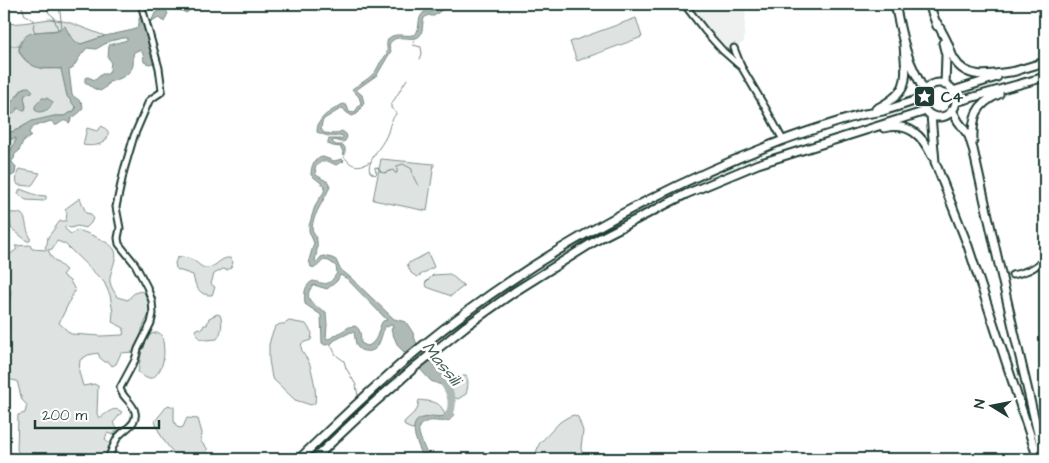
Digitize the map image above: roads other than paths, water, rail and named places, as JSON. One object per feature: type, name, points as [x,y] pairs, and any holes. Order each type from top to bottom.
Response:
[{"type":"highway","points":[[895,4],[904,44],[919,79],[923,95],[923,105],[928,113],[935,162]]},
{"type":"highway","points":[[930,4],[946,55],[945,85]]},
{"type":"highway","points":[[937,23],[954,59],[966,71],[984,75],[1016,71]]},
{"type":"highway","points":[[862,115],[888,103],[901,92],[906,76],[904,44]]},
{"type":"highway","points":[[953,90],[1045,62]]},
{"type":"highway","points":[[973,149],[973,122],[977,111],[983,104],[992,97],[1045,77]]},
{"type":"highway","points":[[299,459],[367,394],[422,347],[529,268],[586,233],[652,198],[783,140],[862,115],[883,111],[923,95],[934,84],[945,85],[953,90],[956,102],[952,110],[944,117],[928,113],[866,130],[758,164],[686,194],[600,238],[480,315],[416,366],[314,459]]},
{"type":"highway","points":[[956,102],[1019,86]]},
{"type":"highway","points":[[952,110],[969,136],[973,149],[1044,459]]},
{"type":"highway","points":[[866,130],[878,130],[890,126],[900,126],[909,129],[916,133],[923,141],[935,162],[968,246],[1038,459]]},
{"type":"street","points":[[108,459],[118,438],[136,418],[132,404],[120,392],[120,388],[135,360],[153,314],[152,301],[143,279],[135,264],[119,244],[120,228],[116,211],[124,170],[134,136],[150,101],[162,90],[159,68],[141,4]]},
{"type":"street","points":[[684,4],[723,51],[741,66]]},
{"type":"street","points":[[734,48],[741,66],[783,140]]},
{"type":"street","points":[[1012,276],[1035,268],[1045,259]]},
{"type":"waterway","points":[[21,4],[25,15],[33,20],[35,32]]},
{"type":"waterway","points":[[45,4],[49,13],[53,16],[58,29]]},
{"type":"waterway","points":[[59,4],[62,28]]},
{"type":"waterway","points":[[415,38],[413,45],[421,47],[422,54],[420,59]]},
{"type":"waterway","points":[[4,49],[11,46],[19,46]]},
{"type":"waterway","points":[[407,79],[391,105],[396,114],[369,169],[375,175],[377,173],[375,167],[384,173],[393,170],[397,173],[397,166],[403,164],[412,169],[418,185]]},
{"type":"waterway","points":[[344,157],[349,163],[357,166],[370,162]]},
{"type":"waterway","points":[[331,345],[336,355],[344,361],[356,385],[358,396]]},
{"type":"waterway","name":"Massili","points":[[444,383],[449,391],[452,403],[448,416]]},
{"type":"place","name":"C4","points":[[925,96]]}]
